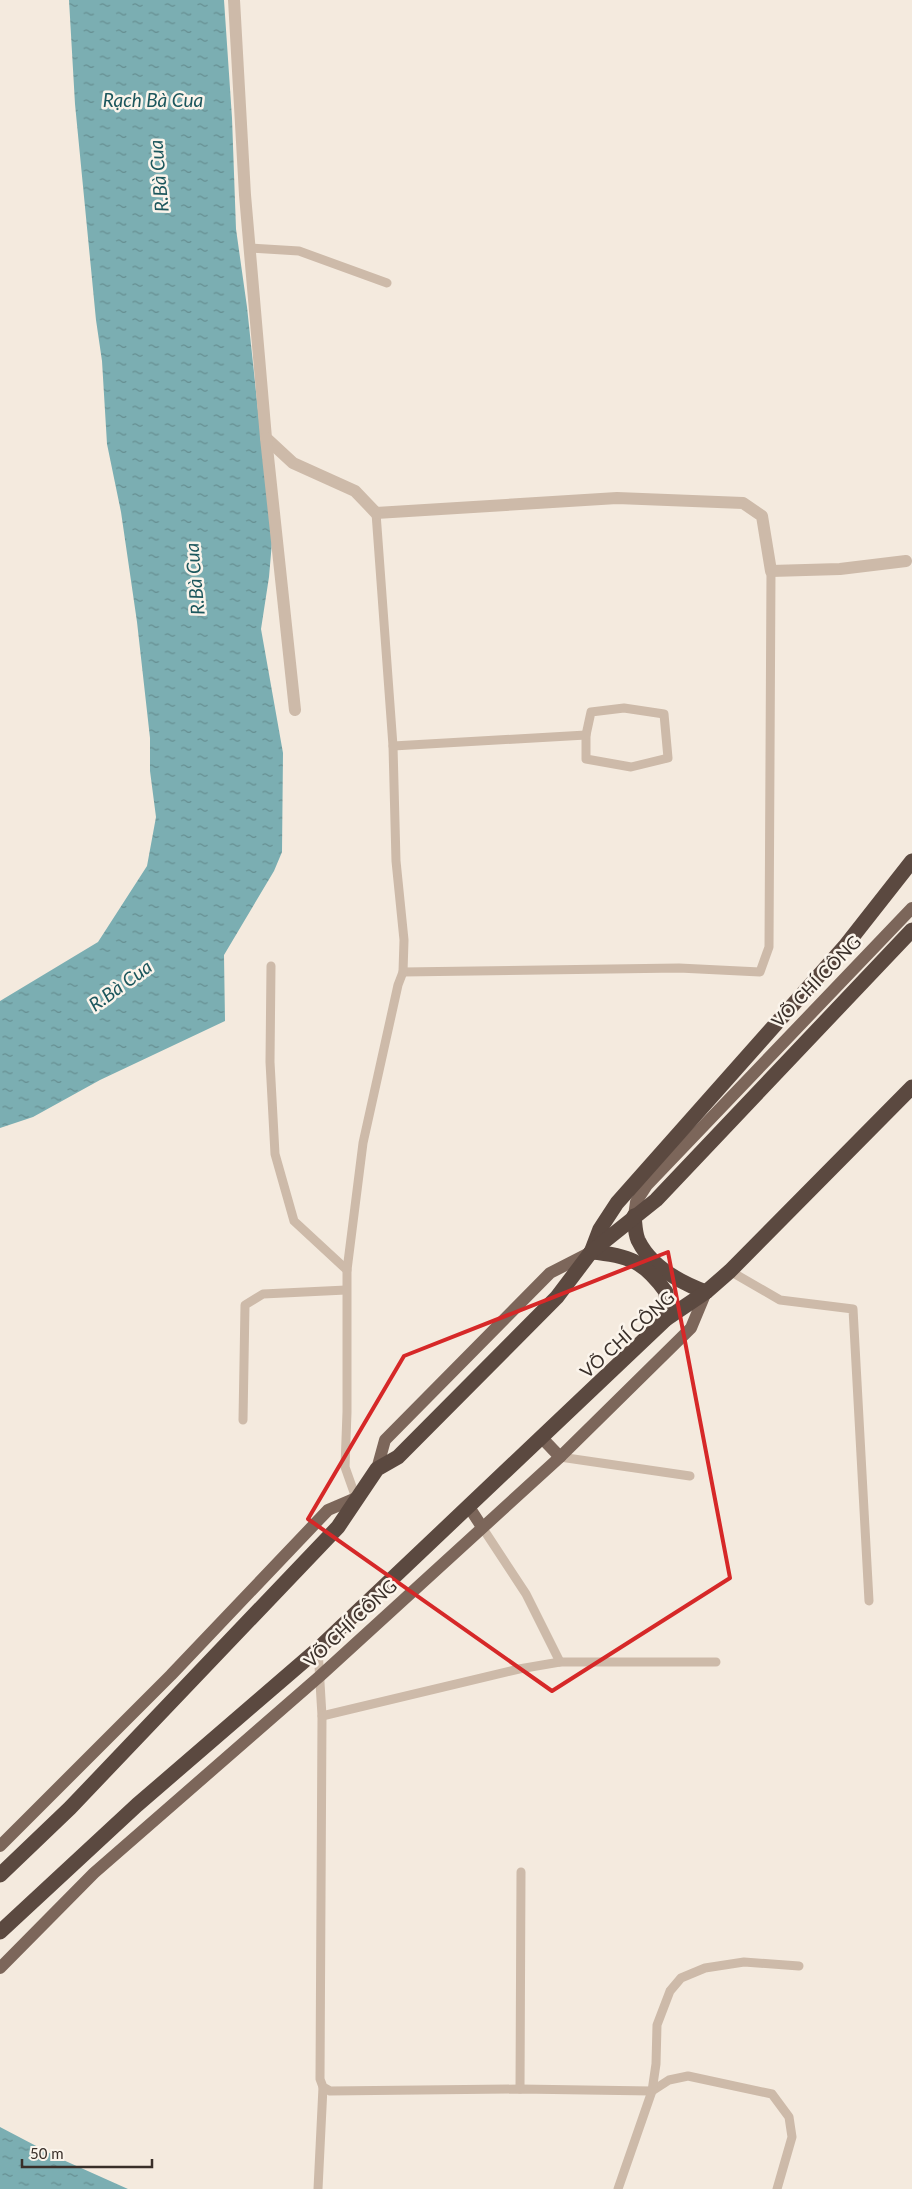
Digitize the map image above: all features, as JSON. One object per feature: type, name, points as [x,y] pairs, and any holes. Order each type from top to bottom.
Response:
[{"type":"highway","points":[[666,1319],[666,1292],[645,1268],[631,1258],[612,1253],[591,1252],[600,1229],[617,1203],[846,945],[912,860]]},
{"type":"highway","name":"VÕ CHÍ CÔNG","points":[[0,1875],[70,1808],[338,1527],[356,1498],[378,1469],[398,1457],[557,1297],[591,1252],[656,1200],[912,930]]},
{"type":"highway","name":"VÕ CHÍ CÔNG","points":[[0,1932],[137,1805],[318,1649],[666,1319],[706,1292],[730,1271],[912,1086]]},
{"type":"highway","points":[[634,1216],[637,1238],[644,1250],[654,1261],[667,1274],[684,1284],[706,1292]]},
{"type":"main road","name":"VÕ CHÍ CÔNG","points":[[634,1216],[636,1202],[647,1185],[912,908]]},
{"type":"main road","name":"VÕ CHÍ CÔNG","points":[[378,1469],[385,1440],[550,1273],[591,1252]]},
{"type":"main road","name":"VÕ CHÍ CÔNG","points":[[0,1968],[94,1873],[320,1676],[560,1457],[691,1328],[706,1292]]},
{"type":"main road","points":[[542,1438],[560,1457]]},
{"type":"main road","name":"VÕ CHÍ CÔNG","points":[[0,1846],[171,1675],[328,1510],[356,1498]]},
{"type":"main road","points":[[469,1507],[482,1527]]},
{"type":"street","points":[[234,0],[245,195],[266,438],[295,710]]},
{"type":"street","points":[[266,438],[293,463],[355,491],[376,513],[617,498],[743,503],[762,516],[771,571],[840,569],[906,561]]},
{"type":"lane","points":[[250,248],[299,252],[387,284]]},
{"type":"lane","points":[[356,1498],[345,1468],[347,1270],[364,1142],[398,985],[403,972],[404,940],[396,861],[393,746],[376,513]]},
{"type":"lane","points":[[403,972],[679,968],[760,972],[768,946],[771,571]]},
{"type":"lane","points":[[624,708],[664,714],[668,758],[631,767],[586,759],[586,736],[591,712],[624,708]]},
{"type":"lane","points":[[393,746],[586,736]]},
{"type":"lane","points":[[271,966],[270,1062],[275,1154],[294,1221],[347,1270]]},
{"type":"lane","points":[[730,1271],[780,1300],[853,1309],[869,1601]]},
{"type":"lane","points":[[244,1420],[245,1304],[263,1294],[346,1290]]},
{"type":"lane","points":[[560,1457],[690,1476]]},
{"type":"lane","points":[[482,1527],[526,1594],[560,1662]]},
{"type":"lane","points":[[318,1649],[322,1716],[320,2079],[323,2087],[318,2189]]},
{"type":"lane","points":[[322,1716],[519,1669],[560,1662],[716,1662]]},
{"type":"lane","points":[[520,2089],[521,1872]]},
{"type":"lane","points":[[618,2189],[652,2091],[656,2064],[656,2025],[670,1991],[681,1978],[705,1968],[744,1962],[799,1966]]},
{"type":"lane","points":[[323,2087],[330,2091],[520,2089],[652,2091],[669,2080],[688,2076],[772,2094],[789,2117],[792,2137],[777,2189]]},
{"type":"highlighted area","points":[[668,1252],[730,1578],[552,1691],[308,1519],[404,1356]]},
{"type":"water","name":"Rạch Bà Cua","points":[[69,0],[224,0],[232,118],[236,229],[247,307],[272,542],[261,629],[283,753],[282,852],[274,871],[224,955],[225,1021],[100,1080],[33,1117],[0,1128],[0,1001],[98,942],[147,866],[156,817],[150,771],[150,738],[137,622],[121,512],[107,444],[102,361],[96,320],[75,104]]},
{"type":"water","points":[[0,2127],[61,2159],[128,2189],[0,2189]]},
{"type":"water label","name":"R.Bà Cua","points":[[158,176]]},
{"type":"water label","name":"R.Bà Cua","points":[[194,579]]},
{"type":"water label","name":"R.Bà Cua","points":[[120,985]]}]
